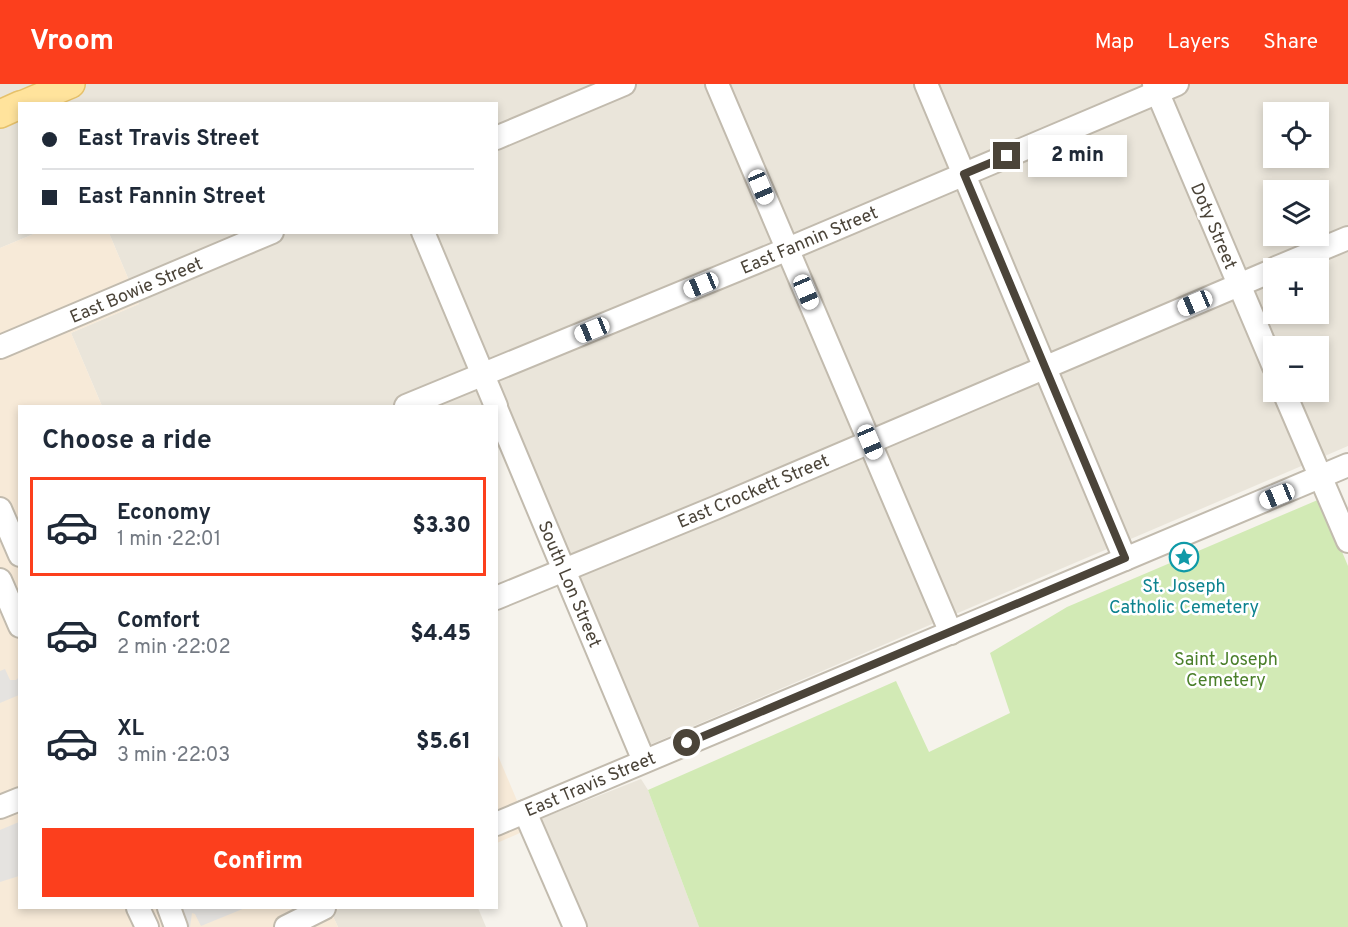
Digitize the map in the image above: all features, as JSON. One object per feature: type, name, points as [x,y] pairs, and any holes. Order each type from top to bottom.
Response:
[{"type":"main road","points":[[29,102],[71,84]]},
{"type":"main road","points":[[0,114],[18,106]]},
{"type":"street","points":[[498,137],[624,84]]},
{"type":"street","points":[[717,84],[951,633]]},
{"type":"street","points":[[926,84],[1125,558]]},
{"type":"street","name":"East Fannin Street","points":[[408,405],[788,249],[1162,87]]},
{"type":"street","name":"Doty Street","points":[[1162,87],[1263,342]]},
{"type":"street","name":"East Bowie Street","points":[[0,347],[267,234]]},
{"type":"street","name":"South Lon Street","points":[[424,234],[495,405]]},
{"type":"street","name":"East Crockett Street","points":[[1301,258],[1348,238]]},
{"type":"street","name":"East Crockett Street","points":[[498,596],[715,508],[1263,274]]},
{"type":"street","points":[[1288,402],[1348,542]]},
{"type":"street","name":"South Lon Street","points":[[498,412],[644,761]]},
{"type":"street","name":"East Travis Street","points":[[498,823],[1348,465]]},
{"type":"street","points":[[0,509],[18,550]]},
{"type":"street","points":[[18,569],[0,578],[18,621]]},
{"type":"street","points":[[0,807],[18,800]]},
{"type":"street","points":[[525,812],[575,927]]},
{"type":"street","points":[[138,909],[147,927]]},
{"type":"street","points":[[169,909],[176,927]]},
{"type":"street","points":[[286,927],[322,909]]},
{"type":"shaded area","points":[[0,84],[1348,84],[1348,446],[647,746],[522,439],[498,449],[498,405],[102,405],[71,333],[139,304],[109,234],[498,234],[498,102],[18,102],[18,234],[34,234],[0,248]]},
{"type":"shaded area","points":[[34,234],[109,234],[139,304],[71,333],[102,405],[18,405],[18,909],[339,909],[331,912],[338,927],[0,927],[0,248]]},
{"type":"shaded area","points":[[5,669],[10,680],[18,678],[18,695],[0,703],[0,671]]},
{"type":"shaded area","points":[[498,756],[529,829],[498,843]]},
{"type":"shaded area","points":[[641,779],[648,790],[699,927],[584,927],[535,821]]},
{"type":"shaded area","points":[[18,822],[18,876],[0,882],[0,830]]},
{"type":"shaded area","points":[[179,909],[243,909],[201,926],[195,914],[192,913],[190,927]]},
{"type":"shaded area","points":[[339,909],[478,909],[486,927],[338,927],[331,912]]},
{"type":"green space","name":"Saint Joseph Cemetery","points":[[1320,499],[1348,566],[1348,927],[699,927],[648,790],[896,681],[929,752],[1010,713],[990,653],[1067,607]]},
{"type":"place","name":"St. Joseph Catholic Cemetery","points":[[1184,557]]},
{"type":"route","points":[[687,743],[1125,558],[964,174],[1007,156]]}]
